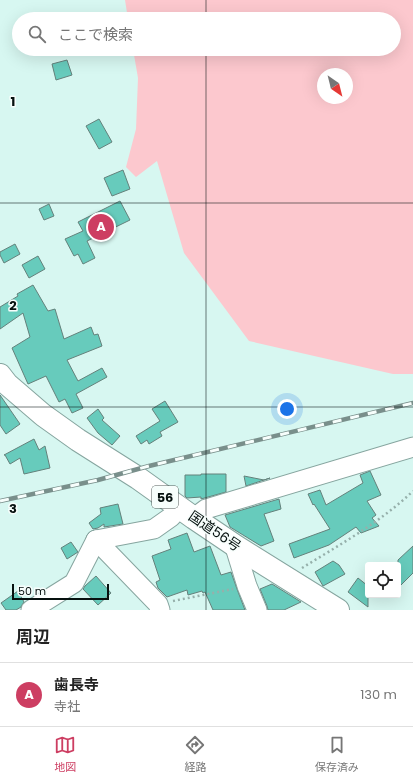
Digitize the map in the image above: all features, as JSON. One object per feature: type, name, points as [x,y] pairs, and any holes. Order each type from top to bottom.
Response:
[{"type":"highway","name":"国道56号","points":[[0,375],[7,384],[43,415],[78,440],[138,478],[234,544],[338,610]]},
{"type":"street","points":[[96,540],[154,529],[171,517],[206,509],[413,447]]},
{"type":"street","points":[[96,540],[159,607]]},
{"type":"street","points":[[31,610],[74,583],[96,540]]},
{"type":"street","points":[[234,544],[247,586],[257,610]]},
{"type":"path","points":[[286,578],[361,532],[403,501],[413,491]]},
{"type":"path","points":[[159,607],[247,586]]},
{"type":"shaded area","points":[[125,0],[413,0],[413,374],[393,374],[249,341],[184,253],[157,161],[136,177],[126,167],[136,129],[138,78],[134,56],[401,56],[401,12],[127,12]]},
{"type":"building","points":[[67,60],[72,75],[56,80],[52,64]]},
{"type":"building","points":[[99,119],[112,142],[99,149],[86,126]]},
{"type":"building","points":[[123,170],[130,189],[112,196],[104,178]]},
{"type":"building","points":[[120,201],[130,220],[87,241],[95,258],[83,264],[78,254],[74,256],[65,239],[83,231],[78,222]]},
{"type":"building","points":[[49,204],[54,216],[44,220],[39,209]]},
{"type":"building","points":[[15,244],[20,254],[4,263],[0,252]]},
{"type":"building","points":[[38,256],[45,269],[29,278],[22,265]]},
{"type":"building","points":[[33,285],[48,311],[55,309],[64,339],[91,327],[94,335],[98,334],[102,346],[67,360],[78,381],[102,368],[107,377],[76,394],[83,408],[72,413],[65,399],[59,402],[46,376],[28,384],[12,348],[30,337],[23,313],[0,329],[0,307],[18,296],[17,294]]},
{"type":"building","points":[[0,395],[20,424],[6,434],[0,425]]},
{"type":"building","points":[[165,401],[178,422],[160,432],[162,436],[149,444],[147,440],[141,444],[136,436],[160,421],[152,409]]},
{"type":"building","points":[[98,409],[104,418],[102,420],[120,436],[112,445],[98,433],[87,418]]},
{"type":"building","points":[[34,439],[39,450],[45,446],[50,468],[24,474],[20,458],[10,464],[4,455]]},
{"type":"building","points":[[370,471],[381,495],[367,501],[376,515],[372,518],[379,526],[361,533],[356,527],[329,545],[294,558],[289,544],[330,529],[314,504],[313,505],[308,494],[320,490],[326,505],[363,483],[360,475]]},
{"type":"building","points":[[226,474],[226,492],[201,499],[201,497],[187,498],[185,496],[185,475]]},
{"type":"building","points":[[244,476],[264,480],[246,486]]},
{"type":"building","points":[[279,499],[281,509],[264,514],[274,541],[261,546],[230,527],[225,515]]},
{"type":"building","points":[[118,504],[123,524],[104,527],[104,524],[93,529],[89,523],[101,514],[100,508]]},
{"type":"building","points":[[187,533],[194,552],[210,546],[221,575],[231,572],[245,610],[213,610],[205,592],[203,593],[202,591],[188,595],[187,590],[167,597],[158,588],[156,582],[160,580],[152,556],[171,549],[168,540]]},
{"type":"building","points":[[71,542],[78,552],[67,559],[61,548]]},
{"type":"building","points":[[413,546],[413,573],[401,585],[401,562],[398,562],[398,560]]},
{"type":"building","points":[[333,561],[339,565],[345,574],[323,586],[315,572]]},
{"type":"building","points":[[96,576],[111,593],[98,605],[83,589]]},
{"type":"building","points":[[358,578],[365,584],[365,598],[368,598],[368,607],[348,592]]},
{"type":"building","points":[[272,584],[301,602],[284,610],[268,610],[260,589]]},
{"type":"building","points":[[18,591],[24,602],[21,607],[16,610],[6,610],[1,603]]},
{"type":"railway","points":[[0,501],[98,480],[149,466],[413,403]]},
{"type":"place","name":"歯長寺","points":[[101,227]]}]
